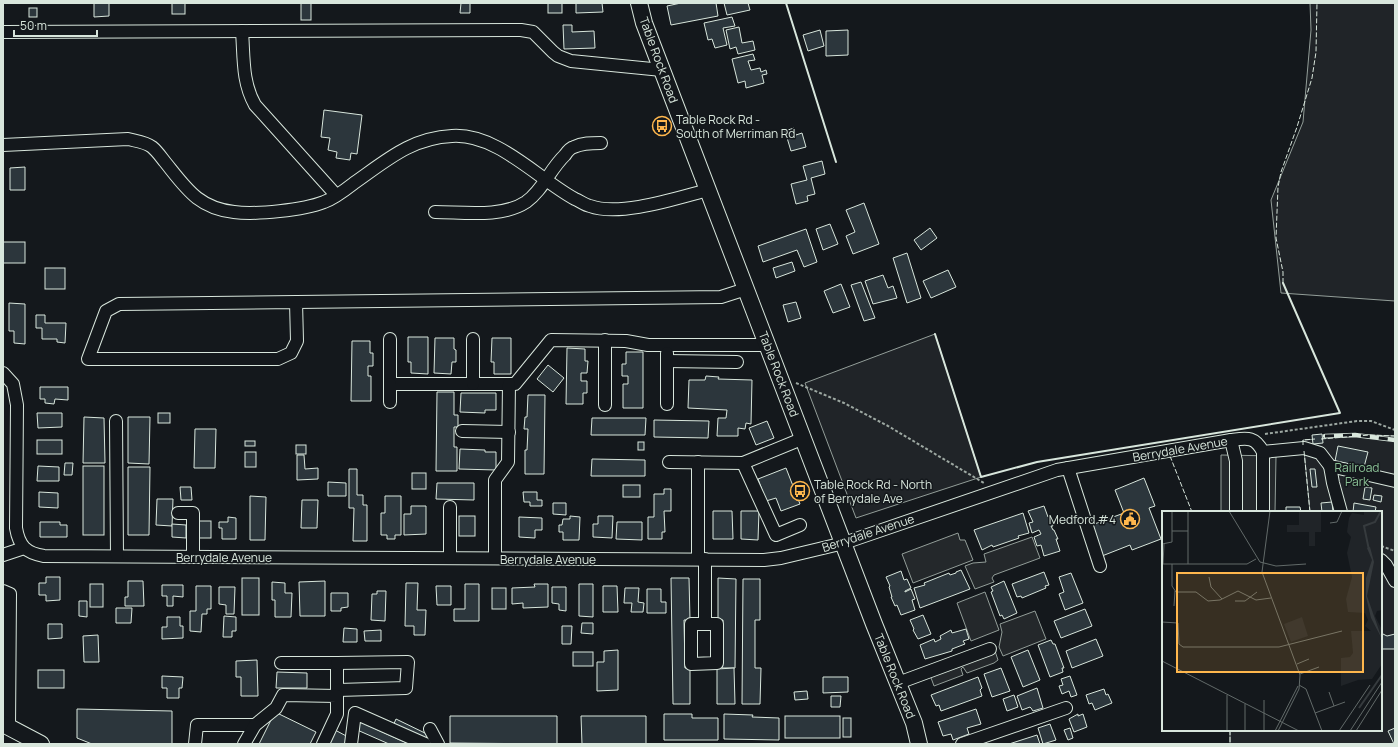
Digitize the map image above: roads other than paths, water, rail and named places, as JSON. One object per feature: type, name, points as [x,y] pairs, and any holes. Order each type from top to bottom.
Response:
[{"type":"main road","name":"Table Rock Road","points":[[639,3],[644,23],[874,624],[914,723],[919,744]]},
{"type":"main road","points":[[6,726],[41,744]]},
{"type":"street","points":[[3,32],[521,30],[533,32],[558,56],[571,61],[662,70]]},
{"type":"street","points":[[242,31],[245,78],[249,94],[255,105],[336,196]]},
{"type":"street","points":[[3,145],[128,139],[140,142],[152,147],[191,193],[201,202],[218,209],[234,212],[255,213],[305,207],[324,202],[336,196],[404,148],[426,140],[454,135],[476,139],[498,147],[565,193],[590,207],[616,210],[641,207],[708,190]]},
{"type":"street","points":[[435,212],[491,213],[510,210],[525,202],[536,192],[560,159],[572,147],[586,143],[601,143]]},
{"type":"street","points":[[296,302],[296,341],[291,353],[278,359],[88,359],[106,312],[119,304],[721,297],[746,288]]},
{"type":"street","points":[[390,339],[390,402]]},
{"type":"street","points":[[473,339],[473,384]]},
{"type":"street","points":[[390,384],[515,384],[551,340],[626,341],[648,345],[768,345]]},
{"type":"street","points":[[605,340],[605,405]]},
{"type":"street","points":[[667,345],[667,404]]},
{"type":"street","points":[[704,345],[704,361]]},
{"type":"street","points":[[667,361],[737,362]]},
{"type":"street","points":[[3,373],[13,384],[17,404],[16,528],[24,548],[3,555]]},
{"type":"street","points":[[494,558],[495,480],[508,462],[509,384]]},
{"type":"street","points":[[116,421],[117,556]]},
{"type":"street","points":[[462,431],[508,432]]},
{"type":"street","points":[[669,462],[743,462],[804,438]]},
{"type":"street","name":"Berrydale Avenue","points":[[24,548],[34,554],[44,556],[764,560],[781,558],[844,543],[1057,470],[1250,438],[1259,443],[1263,452]]},
{"type":"street","points":[[1234,440],[1236,461],[1236,511]]},
{"type":"street","points":[[1263,511],[1263,452],[1304,448],[1320,453],[1330,466],[1341,511]]},
{"type":"street","points":[[698,462],[705,624]]},
{"type":"street","points":[[743,462],[776,535],[800,526]]},
{"type":"street","points":[[1330,466],[1395,481]]},
{"type":"street","points":[[1068,468],[1100,566]]},
{"type":"street","points":[[450,507],[450,558]]},
{"type":"street","points":[[178,513],[193,513],[193,557]]},
{"type":"street","points":[[1382,561],[1395,581]]},
{"type":"street","points":[[3,591],[10,594],[6,726]]},
{"type":"street","points":[[898,683],[990,649]]},
{"type":"street","points":[[244,744],[255,725],[276,708],[283,695],[406,688],[408,662],[281,663]]},
{"type":"street","points":[[323,744],[337,714],[337,663]]},
{"type":"street","points":[[962,744],[1066,708]]},
{"type":"street","points":[[351,744],[355,713],[425,744]]},
{"type":"street","points":[[195,744],[197,725],[255,725]]},
{"type":"street","points":[[430,729],[438,744]]},
{"type":"railway","points":[[1325,436],[1355,435],[1395,440]]},
{"type":"place","name":"Table Rock Rd - South of Merriman Rd","points":[[662,126]]},
{"type":"place","name":"Table Rock Rd - North of Berrydale Ave","points":[[800,491]]},
{"type":"place","name":"Medford #4","points":[[1130,519]]},
{"type":"park label","name":"Railroad Park","points":[[1357,474]]}]
